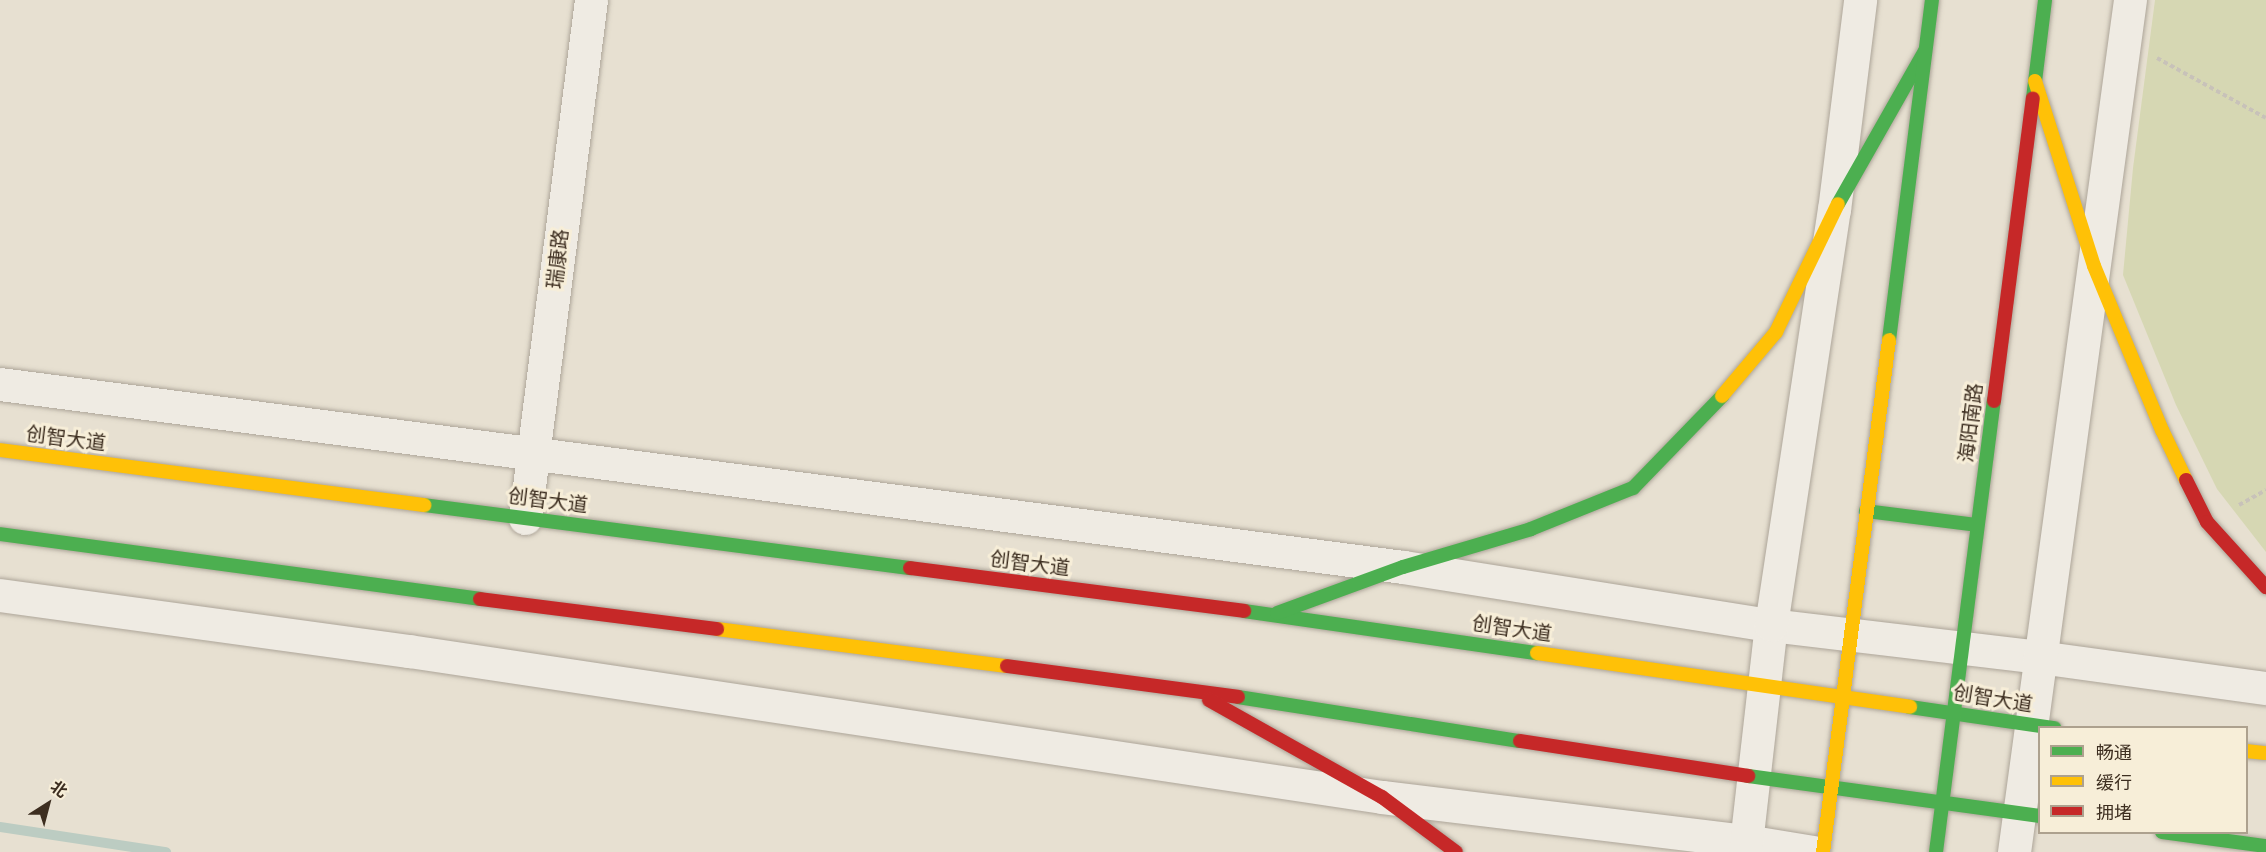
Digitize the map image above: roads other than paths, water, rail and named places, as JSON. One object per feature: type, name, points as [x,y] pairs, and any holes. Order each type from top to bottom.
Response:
[{"type":"main road","points":[[1823,852],[1932,0]]},
{"type":"main road","name":"海阳南路","points":[[1936,852],[2045,0]]},
{"type":"main road","points":[[1274,615],[1403,567],[1530,529],[1633,488],[1715,404],[1776,332],[1834,210],[1925,51]]},
{"type":"main road","points":[[2035,81],[2094,266],[2162,430],[2207,522],[2266,587]]},
{"type":"main road","name":"创智大道","points":[[0,450],[1274,615],[2042,726]]},
{"type":"main road","points":[[1866,511],[1977,525]]},
{"type":"main road","points":[[0,534],[408,590],[1192,690],[1832,789],[2029,815]]},
{"type":"main road","points":[[1192,690],[1382,797],[1456,852]]},
{"type":"main road","points":[[2248,751],[2266,753]]},
{"type":"main road","points":[[2177,834],[2266,846]]},
{"type":"street","name":"瑞康路","points":[[525,518],[591,0]]},
{"type":"street","points":[[1746,846],[1771,625],[1834,210],[1860,0]]},
{"type":"street","points":[[2042,726],[2039,657],[2130,0]]},
{"type":"street","points":[[0,384],[1403,567],[1771,625],[2039,657],[2266,688]]},
{"type":"street","points":[[0,595],[432,654],[1382,797],[1746,846],[1813,852]]},
{"type":"street","points":[[2014,852],[2029,815],[2038,753]]},
{"type":"waterway","points":[[0,827],[166,852]]}]
